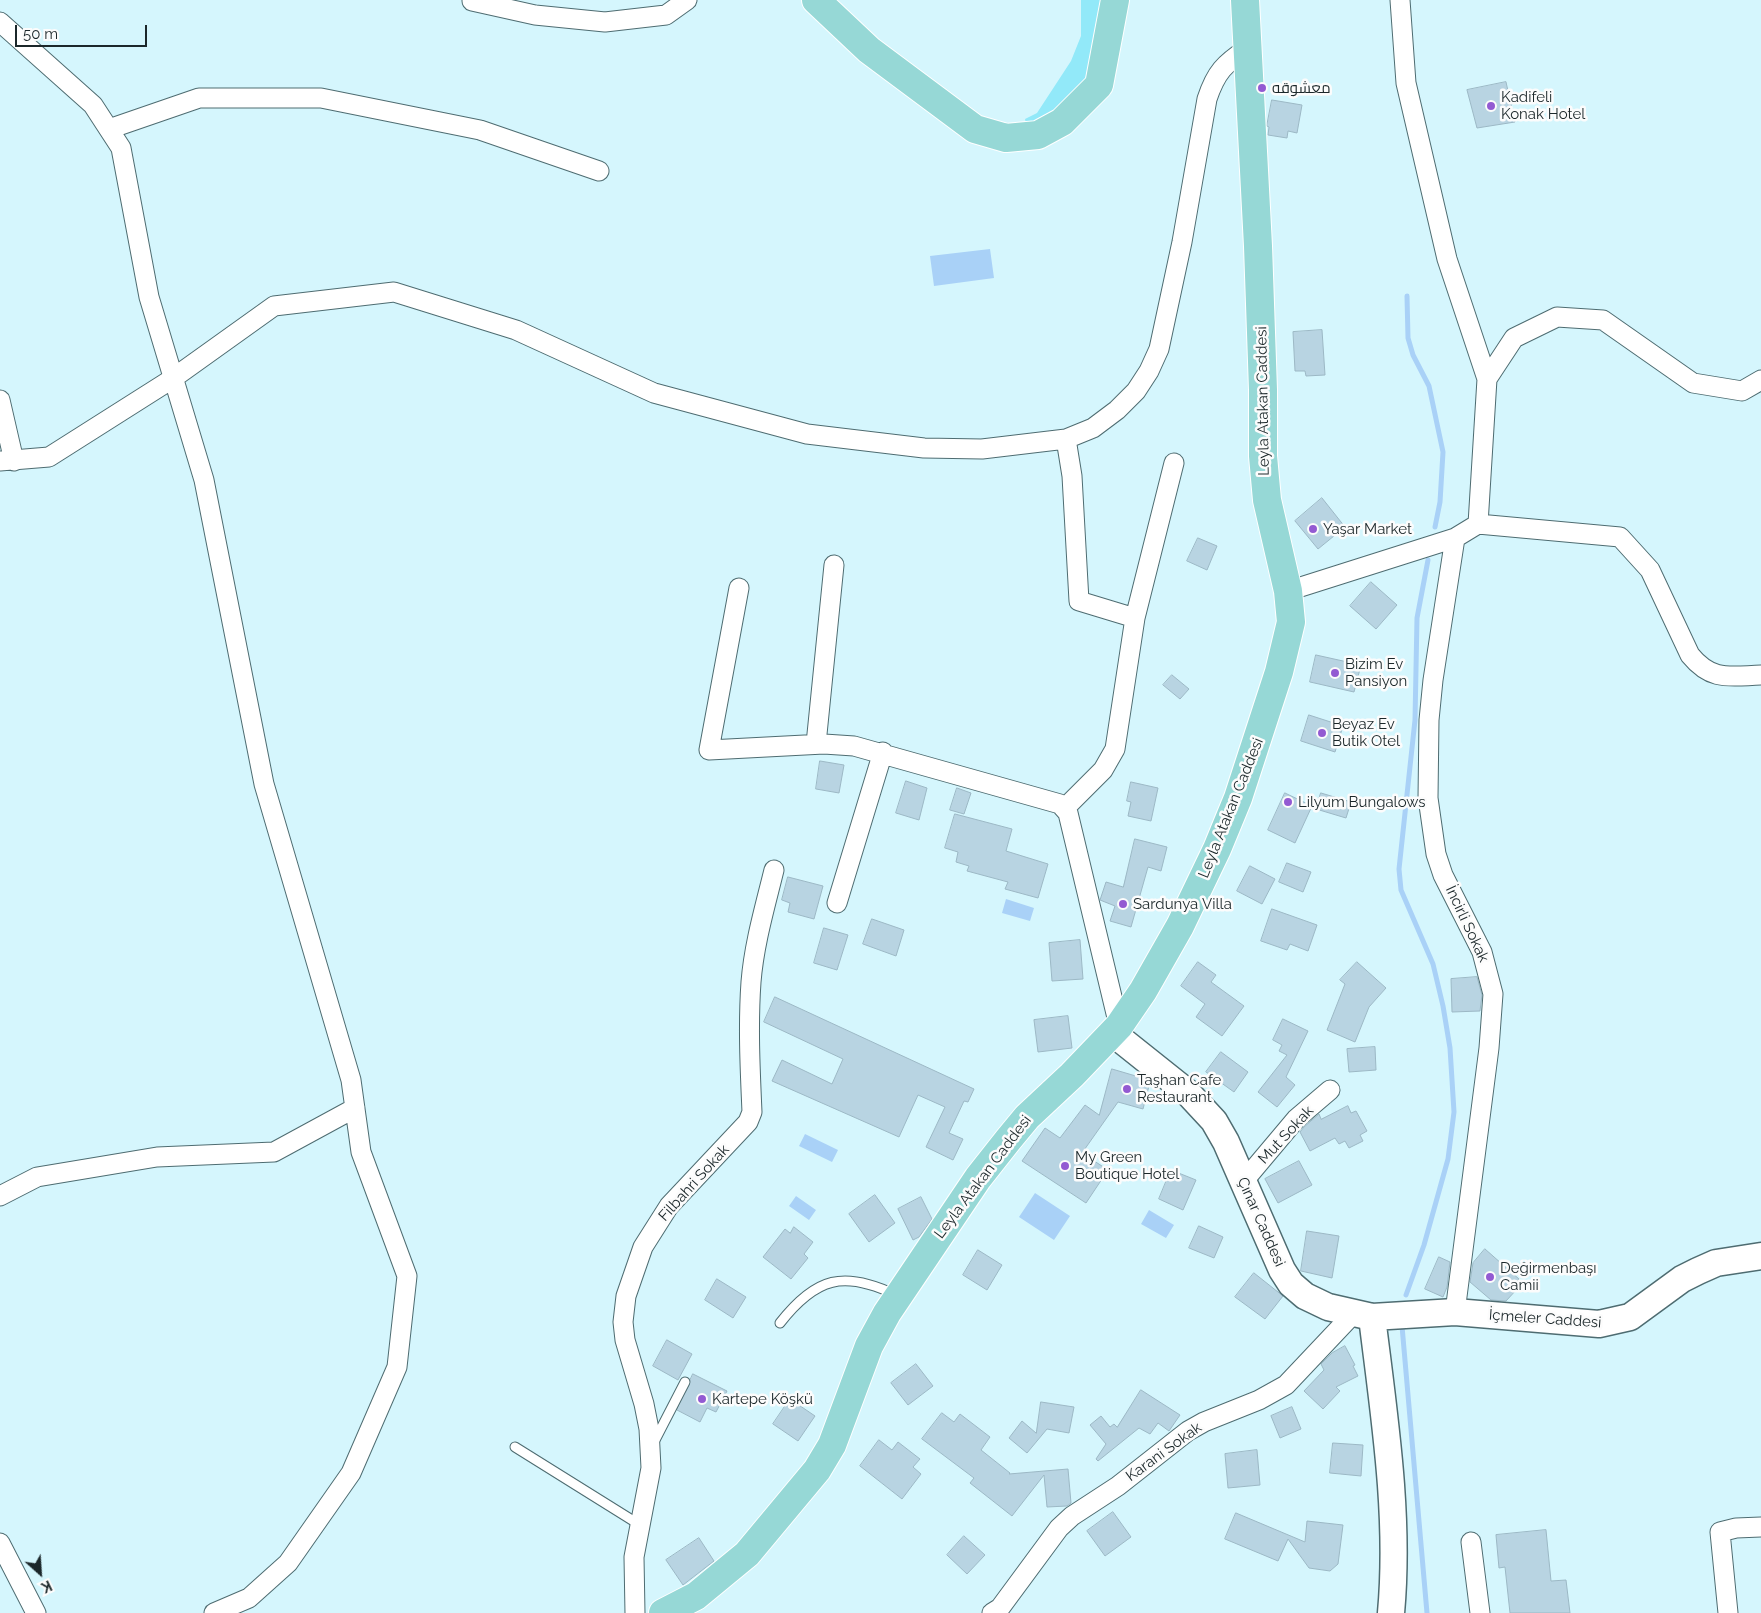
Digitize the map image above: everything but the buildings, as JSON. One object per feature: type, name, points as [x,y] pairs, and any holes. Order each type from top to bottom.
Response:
[{"type":"main road","points":[[816,0],[869,50],[975,129],[1006,138],[1038,135],[1062,122],[1100,85],[1115,0]]},
{"type":"main road","name":"Leyla Atakan Caddesi","points":[[676,1611],[720,1578],[747,1554],[817,1470],[832,1445],[869,1346],[899,1296],[978,1178],[1027,1116],[1116,1030],[1143,991],[1177,932],[1217,849],[1260,736],[1291,622],[1288,591],[1267,500],[1263,456],[1263,390],[1258,246],[1245,0]]},
{"type":"street","points":[[472,1],[535,15],[605,22],[666,15],[687,0]]},
{"type":"street","points":[[1400,0],[1406,83],[1446,259],[1487,379],[1478,524]]},
{"type":"street","points":[[0,22],[93,105],[120,148],[149,297],[172,379],[204,480],[264,784],[351,1080],[362,1152],[407,1276],[397,1367],[351,1473],[288,1563],[249,1598],[214,1613]]},
{"type":"street","points":[[0,400],[7,461],[49,457],[172,379],[274,306],[394,292],[516,330],[654,394],[807,434],[924,448],[982,449],[1066,438],[1087,431],[1105,420],[1136,391],[1149,371],[1159,349],[1167,316],[1207,99],[1214,79],[1222,67],[1248,48]]},
{"type":"street","points":[[109,129],[199,98],[320,98],[480,130],[599,171]]},
{"type":"street","points":[[1487,379],[1514,338],[1557,317],[1603,320],[1693,383],[1742,391],[1761,380]]},
{"type":"street","points":[[1066,438],[1072,476],[1079,601],[1135,618]]},
{"type":"street","points":[[1065,808],[1103,770],[1115,749],[1135,618],[1174,463]]},
{"type":"street","points":[[1288,591],[1455,538],[1478,524],[1620,538],[1650,570],[1690,655],[1698,665],[1722,677],[1761,675]]},
{"type":"street","name":"İncirli Sokak","points":[[1455,538],[1433,680],[1429,720],[1428,798],[1436,854],[1444,875],[1482,952],[1493,994],[1490,1048],[1455,1312]]},
{"type":"street","points":[[816,744],[834,565]]},
{"type":"street","points":[[739,588],[709,750],[816,744],[854,746],[883,752],[1060,804],[1068,813],[1116,1030]]},
{"type":"street","points":[[837,903],[883,752]]},
{"type":"street","name":"Filbahri Sokak","points":[[635,1613],[634,1557],[649,1484],[650,1449],[644,1404],[625,1340],[623,1322],[626,1296],[643,1247],[669,1206],[748,1122],[752,1112],[751,981],[757,944],[774,870]]},
{"type":"street","name":"Çınar Caddesi","points":[[1116,1030],[1202,1106],[1222,1133],[1275,1257],[1291,1284],[1305,1296],[1321,1303],[1363,1315]]},
{"type":"street","name":"Mut Sokak","points":[[1243,1182],[1296,1120],[1330,1090]]},
{"type":"street","points":[[0,1196],[37,1178],[158,1157],[274,1152],[355,1108]]},
{"type":"street","name":"İçmeler Caddesi","points":[[1363,1315],[1455,1312],[1599,1324],[1616,1322],[1636,1312],[1682,1279],[1698,1271],[1716,1264],[1761,1256]]},
{"type":"street","points":[[1363,1315],[1393,1532],[1394,1576],[1391,1613]]},
{"type":"street","name":"Karani Sokak","points":[[1000,1611],[1059,1528],[1072,1516],[1118,1486],[1188,1431],[1204,1422],[1259,1400],[1286,1385],[1363,1315]]},
{"type":"street","points":[[1728,1613],[1720,1532],[1736,1528],[1761,1527]]},
{"type":"street","points":[[1471,1542],[1480,1613]]},
{"type":"street","points":[[0,1544],[36,1613]]},
{"type":"lane","points":[[780,1323],[797,1302],[808,1293],[836,1281],[854,1279],[865,1281],[899,1296]]},
{"type":"lane","points":[[650,1449],[685,1382]]},
{"type":"lane","points":[[515,1447],[640,1525]]},
{"type":"shaded area","points":[[1081,0],[1104,0],[1093,64],[1074,102],[1027,128],[1025,119],[1037,113],[1071,61],[1081,36]]},
{"type":"shaded area","points":[[990,249],[994,278],[934,286],[930,256]]},
{"type":"shaded area","points":[[1006,899],[1034,908],[1030,921],[1002,913]]},
{"type":"shaded area","points":[[805,1134],[838,1150],[832,1162],[799,1146]]},
{"type":"shaded area","points":[[1035,1193],[1070,1216],[1054,1240],[1019,1217]]},
{"type":"shaded area","points":[[796,1196],[816,1210],[809,1220],[789,1206]]},
{"type":"shaded area","points":[[1149,1210],[1174,1225],[1166,1238],[1141,1224]]},
{"type":"waterway","points":[[1407,296],[1408,338],[1413,355],[1429,386],[1443,452],[1440,502],[1435,527]]},
{"type":"waterway","points":[[1406,1295],[1424,1245],[1448,1159],[1454,1112],[1450,1048],[1443,1006],[1433,964],[1401,890],[1399,869],[1415,720],[1417,618],[1428,560]]},
{"type":"waterway","points":[[1402,1326],[1427,1613]]},
{"type":"place","name":"معشوقه","points":[[1262,88]]},
{"type":"place","name":"Kadifeli Konak Hotel","points":[[1491,106]]},
{"type":"place","name":"Yaşar Market","points":[[1313,529]]},
{"type":"place","name":"Bizim Ev Pansiyon","points":[[1335,673]]},
{"type":"place","name":"Beyaz Ev Butik Otel","points":[[1322,733]]},
{"type":"place","name":"Lilyum Bungalows","points":[[1288,802]]},
{"type":"place","name":"Sardunya Villa","points":[[1123,904]]},
{"type":"place","name":"Taşhan Cafe Restaurant","points":[[1127,1089]]},
{"type":"place","name":"My Green Boutique Hotel","points":[[1065,1166]]},
{"type":"place","name":"Değirmenbaşı Camii","points":[[1490,1277]]},
{"type":"place","name":"Kartepe Köşkü","points":[[702,1399]]}]
